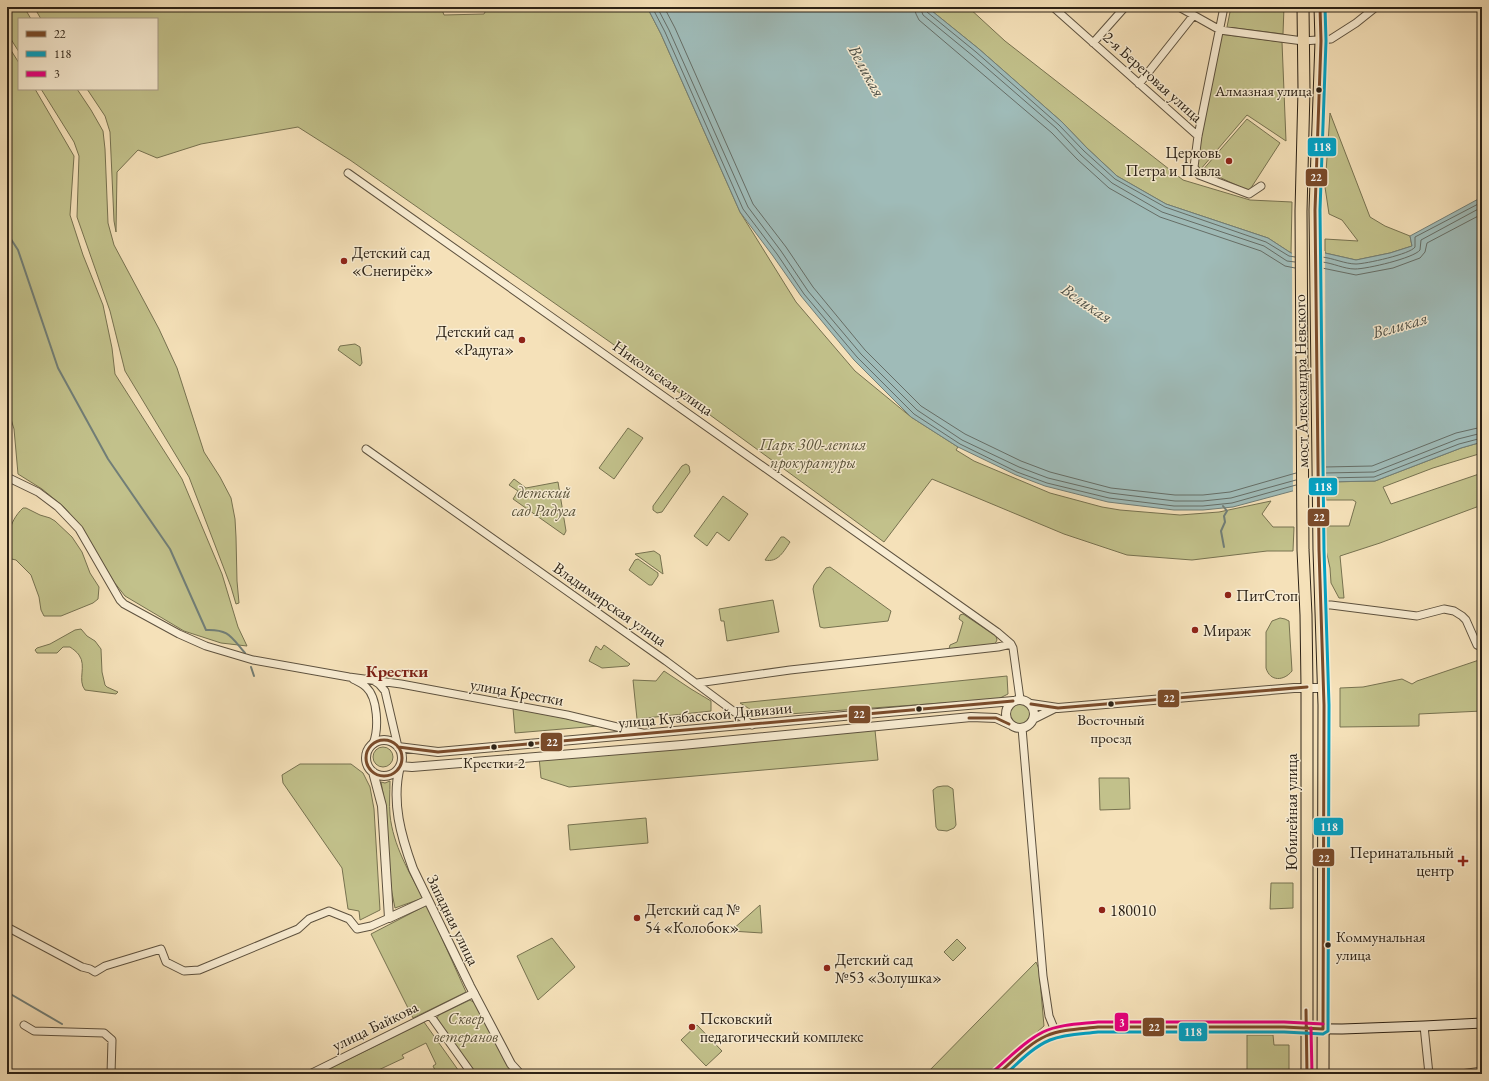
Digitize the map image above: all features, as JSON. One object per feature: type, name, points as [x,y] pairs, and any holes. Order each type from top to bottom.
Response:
[{"type":"highway","name":"мост Александра Невского","points":[[1303,7],[1304,90],[1301,210],[1303,550]]},
{"type":"highway","name":"мост Александра Невского","points":[[1319,550],[1315,210],[1321,40],[1320,7]]},
{"type":"highway","name":"Юбилейная улица","points":[[1303,550],[1307,687],[1307,1074]]},
{"type":"highway","name":"Юбилейная улица","points":[[1319,550],[1324,688],[1323,1074]]},
{"type":"main road","points":[[998,1074],[1038,1041],[1056,1033],[1077,1029],[1324,1029],[1482,1023]]},
{"type":"street","name":"2-я Береговая улица","points":[[1053,7],[1198,136]]},
{"type":"street","points":[[1093,42],[1125,7]]},
{"type":"street","points":[[1179,7],[1220,30],[1304,41],[1332,39],[1376,7]]},
{"type":"street","points":[[1224,7],[1198,136],[1194,167],[1199,175],[1249,194],[1261,186]]},
{"type":"street","points":[[1139,84],[1193,16]]},
{"type":"street","name":"Никольская улица","points":[[348,173],[961,606],[1011,644]]},
{"type":"street","name":"Владимирская улица","points":[[366,449],[697,683],[752,725]]},
{"type":"street","name":"улица Крестки","points":[[7,477],[38,492],[58,507],[80,529],[120,600],[124,604],[179,634],[206,646],[253,660],[567,715],[644,734]]},
{"type":"street","points":[[1321,605],[1417,616],[1444,609],[1454,611],[1466,620],[1477,645],[1482,647]]},
{"type":"street","points":[[697,683],[803,669],[998,647],[1011,644],[1014,654],[1016,700],[1008,706],[1006,710],[1009,724]]},
{"type":"street","points":[[349,676],[367,688],[370,693],[376,715],[376,730],[373,744]]},
{"type":"street","points":[[370,693],[381,682],[394,735],[402,754],[400,766],[394,773],[383,776],[372,772]]},
{"type":"street","name":"улица Кузбасской Дивизии","points":[[398,747],[438,752],[752,725],[1016,700],[1058,708],[1307,687],[1324,688]]},
{"type":"street","points":[[1031,704],[1034,712],[1034,719]]},
{"type":"street","name":"улица Кузбасской Дивизии","points":[[400,766],[412,768],[971,718],[996,718],[1017,728],[1022,728],[1030,724],[1034,719],[1058,708]]},
{"type":"street","points":[[1022,728],[1043,976],[1049,1016],[1056,1033]]},
{"type":"street","points":[[388,918],[382,806],[372,772],[366,762],[366,756],[367,751],[373,744],[380,740],[393,742],[398,747]]},
{"type":"street","name":"Западная улица","points":[[400,766],[396,786],[398,818],[406,850],[413,869],[511,1064],[520,1074]]},
{"type":"street","points":[[7,927],[82,968],[90,969],[95,972],[105,966],[160,949],[166,962],[184,971],[199,970],[298,929],[309,919],[329,911],[349,919],[357,929],[371,926],[428,900]]},
{"type":"street","name":"улица Байкова","points":[[310,1074],[474,993]]},
{"type":"street","points":[[430,1015],[472,1074]]},
{"type":"street","points":[[24,1025],[34,1031],[104,1033],[112,1040],[111,1074]]},
{"type":"street","points":[[1424,1026],[1429,1074]]},
{"type":"street","points":[[1461,1074],[1482,1071]]},
{"type":"green space","points":[[7,7],[24,7],[30,18],[18,18],[18,50],[7,33]]},
{"type":"green space","name":"Парк 300-летия прокуратуры","points":[[34,7],[382,7],[386,11],[386,7],[416,7],[424,9],[425,7],[441,7],[444,15],[484,14],[488,7],[647,7],[661,34],[740,212],[796,302],[855,371],[911,417],[958,447],[956,450],[974,461],[1050,493],[1102,507],[1180,515],[1219,512],[1271,501],[1262,514],[1273,527],[1294,527],[1293,551],[1267,551],[1192,560],[1127,555],[1064,534],[932,479],[884,542],[610,342],[350,160],[298,127],[201,144],[157,158],[138,150],[117,172],[116,232],[114,221],[110,132],[105,116],[88,90],[158,90],[158,18],[40,18]]},
{"type":"green space","points":[[927,7],[968,7],[1005,41],[1183,180],[1250,200],[1292,202],[1291,253],[1268,238],[1166,204],[1117,176],[1062,122],[979,49]]},
{"type":"green space","points":[[1231,7],[1284,7],[1283,34],[1227,27]]},
{"type":"green space","points":[[1220,34],[1282,42],[1286,141],[1247,115],[1200,170],[1195,164]]},
{"type":"green space","points":[[7,44],[18,61],[18,90],[36,90],[74,156],[70,215],[83,255],[103,305],[112,348],[115,374],[182,479],[222,574],[238,627],[247,646],[221,643],[184,631],[125,596],[114,582],[82,528],[64,507],[42,489],[18,474],[14,429],[7,406]]},
{"type":"green space","points":[[42,90],[78,90],[103,131],[108,223],[114,245],[159,329],[177,368],[204,452],[231,498],[235,519],[239,603],[236,604],[231,587],[189,477],[125,371],[110,311],[77,217],[79,156],[74,142]]},
{"type":"green space","points":[[1330,113],[1370,217],[1385,226],[1410,236],[1412,246],[1390,253],[1356,260],[1325,253],[1325,239],[1358,241],[1342,220],[1329,214],[1325,187]]},
{"type":"green space","points":[[1247,119],[1280,143],[1249,191],[1219,177],[1217,179],[1201,172]]},
{"type":"green space","points":[[355,344],[360,347],[362,363],[360,366],[338,350],[340,346]]},
{"type":"green space","points":[[628,428],[643,438],[614,479],[599,468]]},
{"type":"green space","points":[[1482,442],[1482,453],[1433,468],[1383,487],[1391,504],[1482,473],[1482,505],[1380,543],[1340,556],[1344,598],[1339,598],[1331,583],[1330,568],[1326,550],[1326,526],[1349,526],[1356,502],[1353,500],[1326,500],[1326,482],[1375,481],[1461,448]]},
{"type":"green space","points":[[686,464],[689,466],[690,472],[662,512],[657,513],[653,510],[653,506],[682,466]]},
{"type":"green space","name":"детский сад Радуга","points":[[514,479],[526,488],[558,482],[566,531],[564,535],[513,499],[518,491],[509,485]]},
{"type":"green space","points":[[723,496],[748,514],[729,541],[717,532],[707,546],[694,536]]},
{"type":"green space","points":[[23,508],[50,518],[72,537],[82,552],[90,573],[99,587],[98,599],[93,603],[61,616],[44,616],[31,575],[16,560],[7,558],[7,545],[11,525],[18,513]]},
{"type":"green space","points":[[781,537],[784,537],[790,542],[780,556],[774,560],[765,560]]},
{"type":"green space","points":[[654,551],[660,555],[663,574],[635,554]]},
{"type":"green space","points":[[638,559],[658,573],[658,576],[652,585],[649,585],[629,570],[635,560]]},
{"type":"green space","points":[[830,567],[891,611],[888,621],[824,628],[820,627],[813,589],[814,585],[826,568]]},
{"type":"green space","points":[[773,600],[779,632],[727,641],[724,621],[721,621],[719,609]]},
{"type":"green space","points":[[963,614],[996,636],[997,640],[995,644],[949,649],[950,645],[957,642],[963,622],[959,619],[960,615]]},
{"type":"green space","points":[[1280,618],[1289,621],[1292,671],[1285,677],[1274,678],[1268,673],[1266,668],[1266,632],[1272,621]]},
{"type":"green space","points":[[81,629],[87,636],[95,641],[101,649],[102,672],[105,685],[118,692],[116,694],[85,690],[82,682],[81,659],[79,655],[70,647],[63,647],[57,653],[37,653],[35,650],[50,644],[75,630]]},
{"type":"green space","points":[[604,645],[630,664],[628,666],[602,668],[589,661],[596,646],[601,650]]},
{"type":"green space","points":[[1482,659],[1482,711],[1419,714],[1419,726],[1340,727],[1340,688],[1363,687],[1402,679],[1412,684]]},
{"type":"green space","points":[[664,671],[711,701],[711,711],[637,719],[633,680],[656,681]]},
{"type":"green space","points":[[1007,676],[1008,694],[998,699],[761,716],[740,703]]},
{"type":"green space","points":[[1020,703],[1028,706],[1031,714],[1028,722],[1020,725],[1012,722],[1009,714],[1012,706]]},
{"type":"green space","points":[[513,708],[594,724],[598,726],[515,733]]},
{"type":"green space","points":[[875,730],[878,760],[569,787],[541,778],[539,757]]},
{"type":"green space","points":[[383,747],[390,750],[393,757],[390,764],[383,767],[376,764],[373,757],[376,750]]},
{"type":"green space","points":[[300,764],[351,764],[363,773],[370,787],[374,809],[380,910],[360,920],[359,911],[348,909],[342,868],[283,783],[282,775]]},
{"type":"green space","points":[[1099,778],[1129,778],[1130,809],[1100,810]]},
{"type":"green space","points":[[390,781],[390,815],[394,837],[402,858],[423,898],[395,908],[390,877],[386,813],[381,782],[385,783]]},
{"type":"green space","points":[[948,786],[953,789],[956,825],[954,828],[947,831],[938,830],[936,827],[933,790],[937,787]]},
{"type":"green space","points":[[646,818],[648,843],[570,850],[568,825]]},
{"type":"green space","points":[[1271,883],[1293,883],[1293,908],[1270,909]]},
{"type":"green space","points":[[427,905],[466,992],[413,1018],[371,934]]},
{"type":"green space","points":[[760,905],[762,933],[731,931]]},
{"type":"green space","points":[[552,938],[575,967],[538,1000],[517,956]]},
{"type":"green space","points":[[957,939],[966,948],[953,961],[944,952]]},
{"type":"green space","points":[[1036,962],[1039,969],[1044,1026],[989,1074],[926,1074]]},
{"type":"green space","name":"Сквер ветеранов","points":[[470,1000],[478,1005],[510,1069],[515,1074],[474,1074],[436,1019],[439,1015]]},
{"type":"green space","points":[[424,1022],[461,1074],[437,1074],[433,1066],[436,1064],[426,1043],[402,1055],[404,1058],[370,1074],[319,1074]]},
{"type":"green space","points":[[697,1025],[722,1051],[706,1066],[681,1040]]},
{"type":"green space","points":[[1247,1035],[1273,1035],[1274,1045],[1289,1045],[1289,1074],[1247,1074]]},
{"type":"water","name":"Великая","points":[[647,7],[927,7],[979,49],[1062,122],[1117,176],[1166,204],[1268,238],[1291,253],[1325,253],[1356,260],[1390,253],[1412,246],[1410,236],[1482,197],[1482,442],[1461,448],[1375,481],[1326,482],[1233,507],[1203,510],[1174,510],[1108,502],[1045,486],[1016,475],[958,447],[911,417],[854,360],[801,296],[740,212],[661,34]]},
{"type":"pier","points":[[1292,251],[1325,251],[1326,484],[1293,492]]},
{"type":"waterway","points":[[7,233],[18,250],[58,368],[108,459],[170,549],[206,630],[220,631],[229,635],[245,653]]},
{"type":"waterway","points":[[1223,506],[1227,511],[1224,516],[1225,522],[1221,531],[1224,547]]},
{"type":"waterway","points":[[251,667],[254,676]]},
{"type":"waterway","points":[[7,992],[62,1024]]},
{"type":"transit line","name":"22","points":[[998,1074],[1039,1039],[1058,1032],[1072,1030],[1098,1027],[1284,1027],[1323,1029],[1324,705],[1319,550],[1315,210],[1321,41],[1320,7]]},
{"type":"transit line","name":"118","points":[[1006,1074],[1026,1055],[1044,1043],[1062,1036],[1074,1034],[1098,1032],[1284,1032],[1323,1034],[1328,1031],[1329,705],[1324,550],[1320,210],[1326,41],[1325,7]]},
{"type":"transit line","name":"22","points":[[1031,704],[1058,708],[1307,687]]},
{"type":"transit line","name":"22","points":[[398,747],[438,752],[1013,701]]},
{"type":"transit line","name":"22","points":[[969,718],[996,718],[1009,724]]},
{"type":"transit line","name":"22","points":[[388,740],[397,745],[401,751],[402,758],[401,765],[397,771],[388,776],[380,776],[371,771],[367,765],[366,754],[371,745],[377,741],[388,740]]},
{"type":"transit line","name":"22","points":[[1306,1010],[1307,1074]]},
{"type":"transit line","name":"3","points":[[995,1070],[1036,1036],[1056,1027],[1070,1025],[1098,1022],[1284,1022],[1323,1024]]},
{"type":"transit line","name":"3","points":[[1311,1028],[1312,1074]]},
{"type":"place","name":"Алмазная улица","points":[[1319,90]]},
{"type":"place","name":"Церковь Петра и Павла","points":[[1229,161]]},
{"type":"place","name":"Детский сад «Снегирёк»","points":[[344,261]]},
{"type":"place","name":"Детский сад «Радуга»","points":[[522,340]]},
{"type":"place","name":"ПитСтоп","points":[[1228,595]]},
{"type":"place","name":"Мираж","points":[[1195,630]]},
{"type":"place","name":"Восточный проезд","points":[[1111,704]]},
{"type":"place","name":"Крестки-2","points":[[494,747]]},
{"type":"place","name":"Перинатальный центр","points":[[1463,861]]},
{"type":"place","name":"180010","points":[[1102,910]]},
{"type":"place","name":"Детский сад № 54 «Колобок»","points":[[637,918]]},
{"type":"place","name":"Коммунальная улица","points":[[1328,945]]},
{"type":"place","name":"Детский сад №53 «Золушка»","points":[[827,968]]},
{"type":"place","name":"Псковский педагогический комплекс","points":[[692,1027]]},
{"type":"district","name":"Крестки","points":[[397,671]]}]
